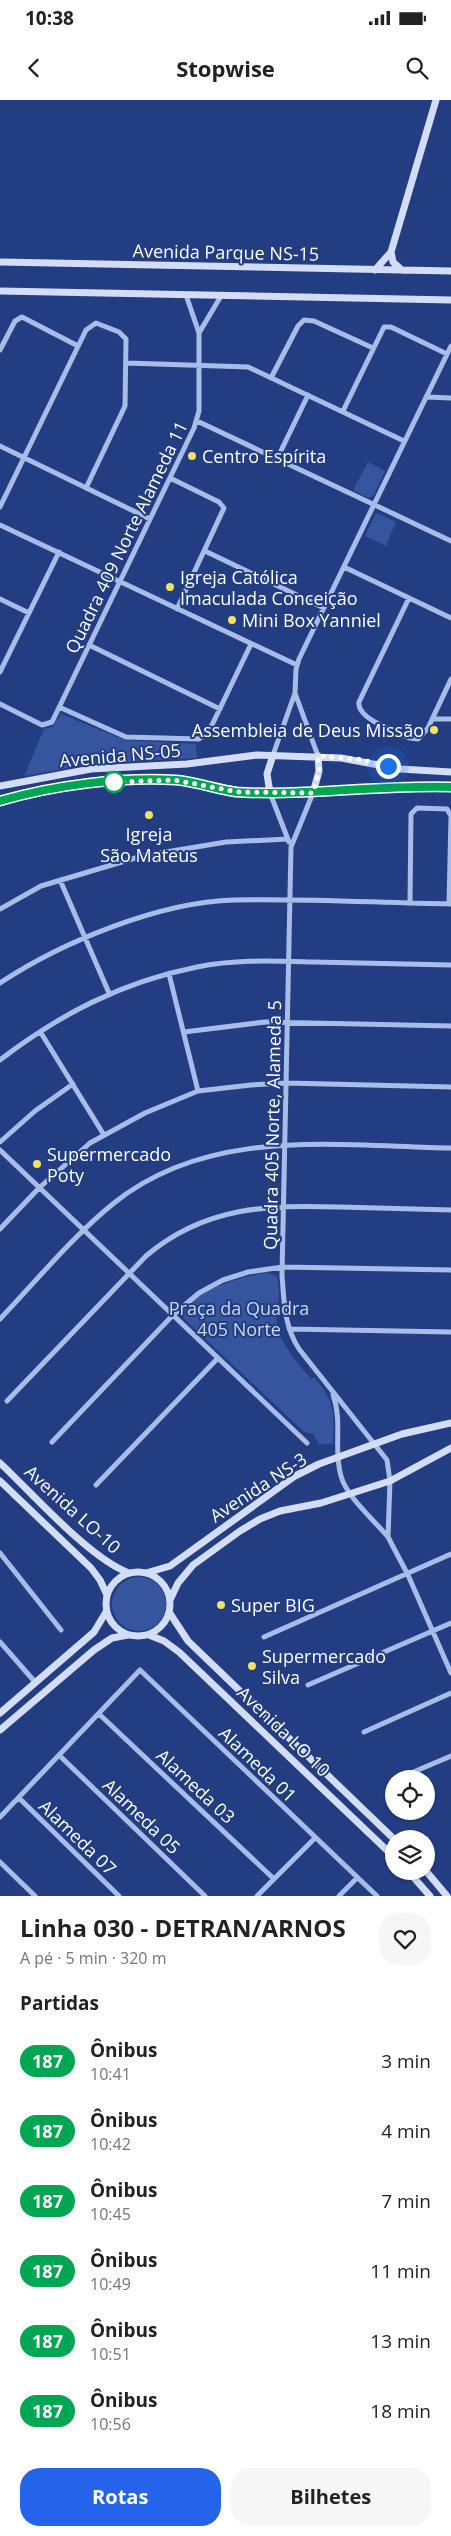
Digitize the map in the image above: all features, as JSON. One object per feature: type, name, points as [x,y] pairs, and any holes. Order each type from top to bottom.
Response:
[{"type":"street","points":[[375,270],[391,252],[436,100]]},
{"type":"street","points":[[391,252],[393,262],[402,270]]},
{"type":"street","name":"Avenida Parque NS-15","points":[[0,262],[451,271]]},
{"type":"street","points":[[0,291],[451,300]]},
{"type":"street","name":"Quadra 409 Norte Alameda 11","points":[[0,704],[42,725],[49,725],[60,707],[197,421],[199,333],[186,295]]},
{"type":"street","points":[[199,333],[221,296]]},
{"type":"street","points":[[0,350],[15,321],[22,318],[78,346]]},
{"type":"street","points":[[271,378],[301,322],[314,321],[373,348]]},
{"type":"street","points":[[0,507],[87,328],[93,324],[101,324],[124,336],[128,345],[125,406],[86,488]]},
{"type":"street","points":[[342,411],[386,326],[447,354]]},
{"type":"street","points":[[291,847],[270,793],[267,774],[295,693],[297,665],[451,346]]},
{"type":"street","points":[[127,363],[243,366],[404,441]]},
{"type":"street","points":[[277,460],[308,395]]},
{"type":"street","points":[[426,398],[451,398]]},
{"type":"street","points":[[197,421],[451,541]]},
{"type":"street","points":[[0,446],[150,519]]},
{"type":"street","points":[[170,478],[219,502],[224,512],[177,609]]},
{"type":"street","points":[[0,525],[297,665]]},
{"type":"street","points":[[205,551],[324,608]]},
{"type":"street","points":[[0,672],[59,552]]},
{"type":"street","points":[[344,567],[451,618]]},
{"type":"street","points":[[409,598],[359,702],[360,711],[366,717],[410,738],[420,738],[426,732],[451,680]]},
{"type":"street","points":[[0,599],[29,613]]},
{"type":"street","points":[[60,707],[126,737],[195,740],[201,738],[209,730],[251,644]]},
{"type":"street","points":[[89,645],[220,709]]},
{"type":"street","points":[[291,847],[313,793],[319,771],[318,756],[295,693]]},
{"type":"street","points":[[432,719],[451,719]]},
{"type":"street","name":"Avenida NS-05","points":[[0,786],[92,769],[187,764],[246,755],[318,756],[358,759],[405,770],[451,772]]},
{"type":"street","name":"Avenida NS-05","points":[[0,801],[73,787],[133,781],[184,781],[238,792],[270,793],[348,792],[396,786],[451,787]]},
{"type":"street","points":[[0,983],[17,972],[84,938],[168,910],[233,900],[450,904],[451,816],[447,809],[417,808],[411,814],[410,903]]},
{"type":"street","points":[[0,909],[41,886],[173,849],[226,842],[288,839]]},
{"type":"street","name":"Quadra 405 Norte, Alameda 5","points":[[291,847],[283,1267],[284,1306],[289,1330],[299,1348],[388,1460],[390,1481],[388,1537]]},
{"type":"street","points":[[60,880],[109,993]]},
{"type":"street","points":[[0,1060],[71,1011],[109,993],[169,974],[220,964],[256,961],[451,965]]},
{"type":"street","points":[[169,974],[198,1091]]},
{"type":"street","points":[[184,1032],[236,1024],[451,1026]]},
{"type":"street","points":[[41,1032],[104,1135]]},
{"type":"street","points":[[0,1229],[39,1188],[74,1156],[104,1135],[145,1113],[198,1091],[286,1083],[451,1087]]},
{"type":"street","points":[[0,1142],[23,1120],[73,1084]]},
{"type":"street","points":[[0,1319],[84,1230],[126,1194],[180,1165],[224,1152],[285,1144],[451,1148]]},
{"type":"street","points":[[0,1150],[307,1443]]},
{"type":"street","points":[[7,1401],[129,1273],[156,1248],[201,1222],[238,1211],[284,1206],[451,1210]]},
{"type":"street","points":[[52,1442],[172,1314],[199,1292],[222,1280],[248,1272],[283,1267],[451,1270]]},
{"type":"street","points":[[289,1330],[451,1332]]},
{"type":"street","points":[[96,1485],[218,1358]]},
{"type":"street","name":"Quadra 405 Norte, Alameda 5","points":[[331,1390],[338,1412],[341,1477],[350,1493],[388,1537],[434,1631],[451,1673]]},
{"type":"street","name":"Avenida NS-3","points":[[129,1573],[146,1573],[170,1566],[294,1476],[319,1464],[402,1434],[451,1423]]},
{"type":"street","name":"Avenida NS-3","points":[[169,1612],[170,1600],[185,1573],[240,1531],[271,1514],[313,1506],[390,1481],[451,1448]]},
{"type":"street","name":"Avenida LO-10","points":[[0,1463],[92,1550],[116,1567],[129,1573]]},
{"type":"street","name":"Avenida LO-10","points":[[0,1482],[91,1568],[100,1580],[107,1595]]},
{"type":"street","points":[[0,1552],[61,1630]]},
{"type":"street","points":[[264,1637],[408,1575],[451,1554]]},
{"type":"street","points":[[0,1712],[94,1632],[106,1612],[107,1595],[115,1581],[129,1573]]},
{"type":"street","points":[[146,1573],[162,1583],[170,1600]]},
{"type":"street","points":[[106,1612],[114,1626],[128,1635]]},
{"type":"street","points":[[0,1730],[94,1650],[112,1638],[128,1635],[149,1635],[162,1626],[169,1612]]},
{"type":"street","name":"Avenida LO 10","points":[[169,1612],[188,1641],[385,1830]]},
{"type":"street","points":[[308,1685],[451,1623]]},
{"type":"street","name":"Avenida LO 10","points":[[149,1635],[164,1641],[179,1652],[385,1848]]},
{"type":"street","points":[[0,1642],[35,1682]]},
{"type":"street","name":"Alameda 01","points":[[99,1714],[140,1670],[377,1896]]},
{"type":"street","points":[[364,1732],[451,1693]]},
{"type":"street","points":[[0,1817],[99,1714]]},
{"type":"street","name":"Alameda 03","points":[[99,1714],[274,1879]]},
{"type":"street","name":"Alameda 05","points":[[60,1756],[205,1896]]},
{"type":"street","points":[[418,1770],[451,1756]]},
{"type":"street","name":"Alameda 07","points":[[19,1798],[119,1896]]},
{"type":"street","points":[[257,1896],[315,1838]]},
{"type":"street","points":[[0,1862],[35,1896]]},
{"type":"street","points":[[339,1896],[357,1878]]},
{"type":"street","points":[[416,1880],[430,1896]]},
{"type":"street","points":[[434,1880],[447,1896]]},
{"type":"green space","points":[[368,462],[385,471],[374,495],[369,498],[353,490]]},
{"type":"green space","points":[[376,513],[396,522],[386,546],[365,536]]},
{"type":"green space","points":[[61,714],[125,740],[196,744],[197,758],[90,764],[24,776],[44,729],[52,727]]},
{"type":"green space","name":"Praça da Quadra 405 Norte","points":[[268,1273],[277,1276],[279,1286],[277,1323],[279,1332],[293,1357],[311,1379],[314,1377],[330,1401],[334,1423],[333,1444],[319,1444],[313,1434],[304,1432],[182,1317],[185,1308],[192,1300],[204,1293],[232,1281]]},
{"type":"green space","points":[[134,1577],[144,1577],[154,1581],[162,1589],[166,1604],[162,1619],[154,1627],[144,1631],[134,1631],[124,1627],[116,1619],[112,1609],[112,1599],[116,1589],[124,1581]]},
{"type":"bus line","name":"187","points":[[0,801],[73,787],[133,781],[184,781],[238,792],[270,793],[348,792],[385,786],[412,785],[451,787]]},
{"type":"place","name":"Centro Espírita","points":[[192,456]]},
{"type":"place","name":"Igreja Católica Imaculada Conceição","points":[[170,587]]},
{"type":"place","name":"Mini Box Yanniel","points":[[232,620]]},
{"type":"place","name":"Assembleia de Deus Missão","points":[[434,730]]},
{"type":"place","name":"Igreja São Mateus","points":[[149,815]]},
{"type":"place","name":"Supermercado Poty","points":[[37,1164]]},
{"type":"place","name":"Super BIG","points":[[221,1605]]},
{"type":"place","name":"Supermercado Silva","points":[[252,1666]]},
{"type":"route","points":[[114,782],[174,780],[238,792],[313,793],[319,771],[318,756],[358,759],[388,766]]}]
